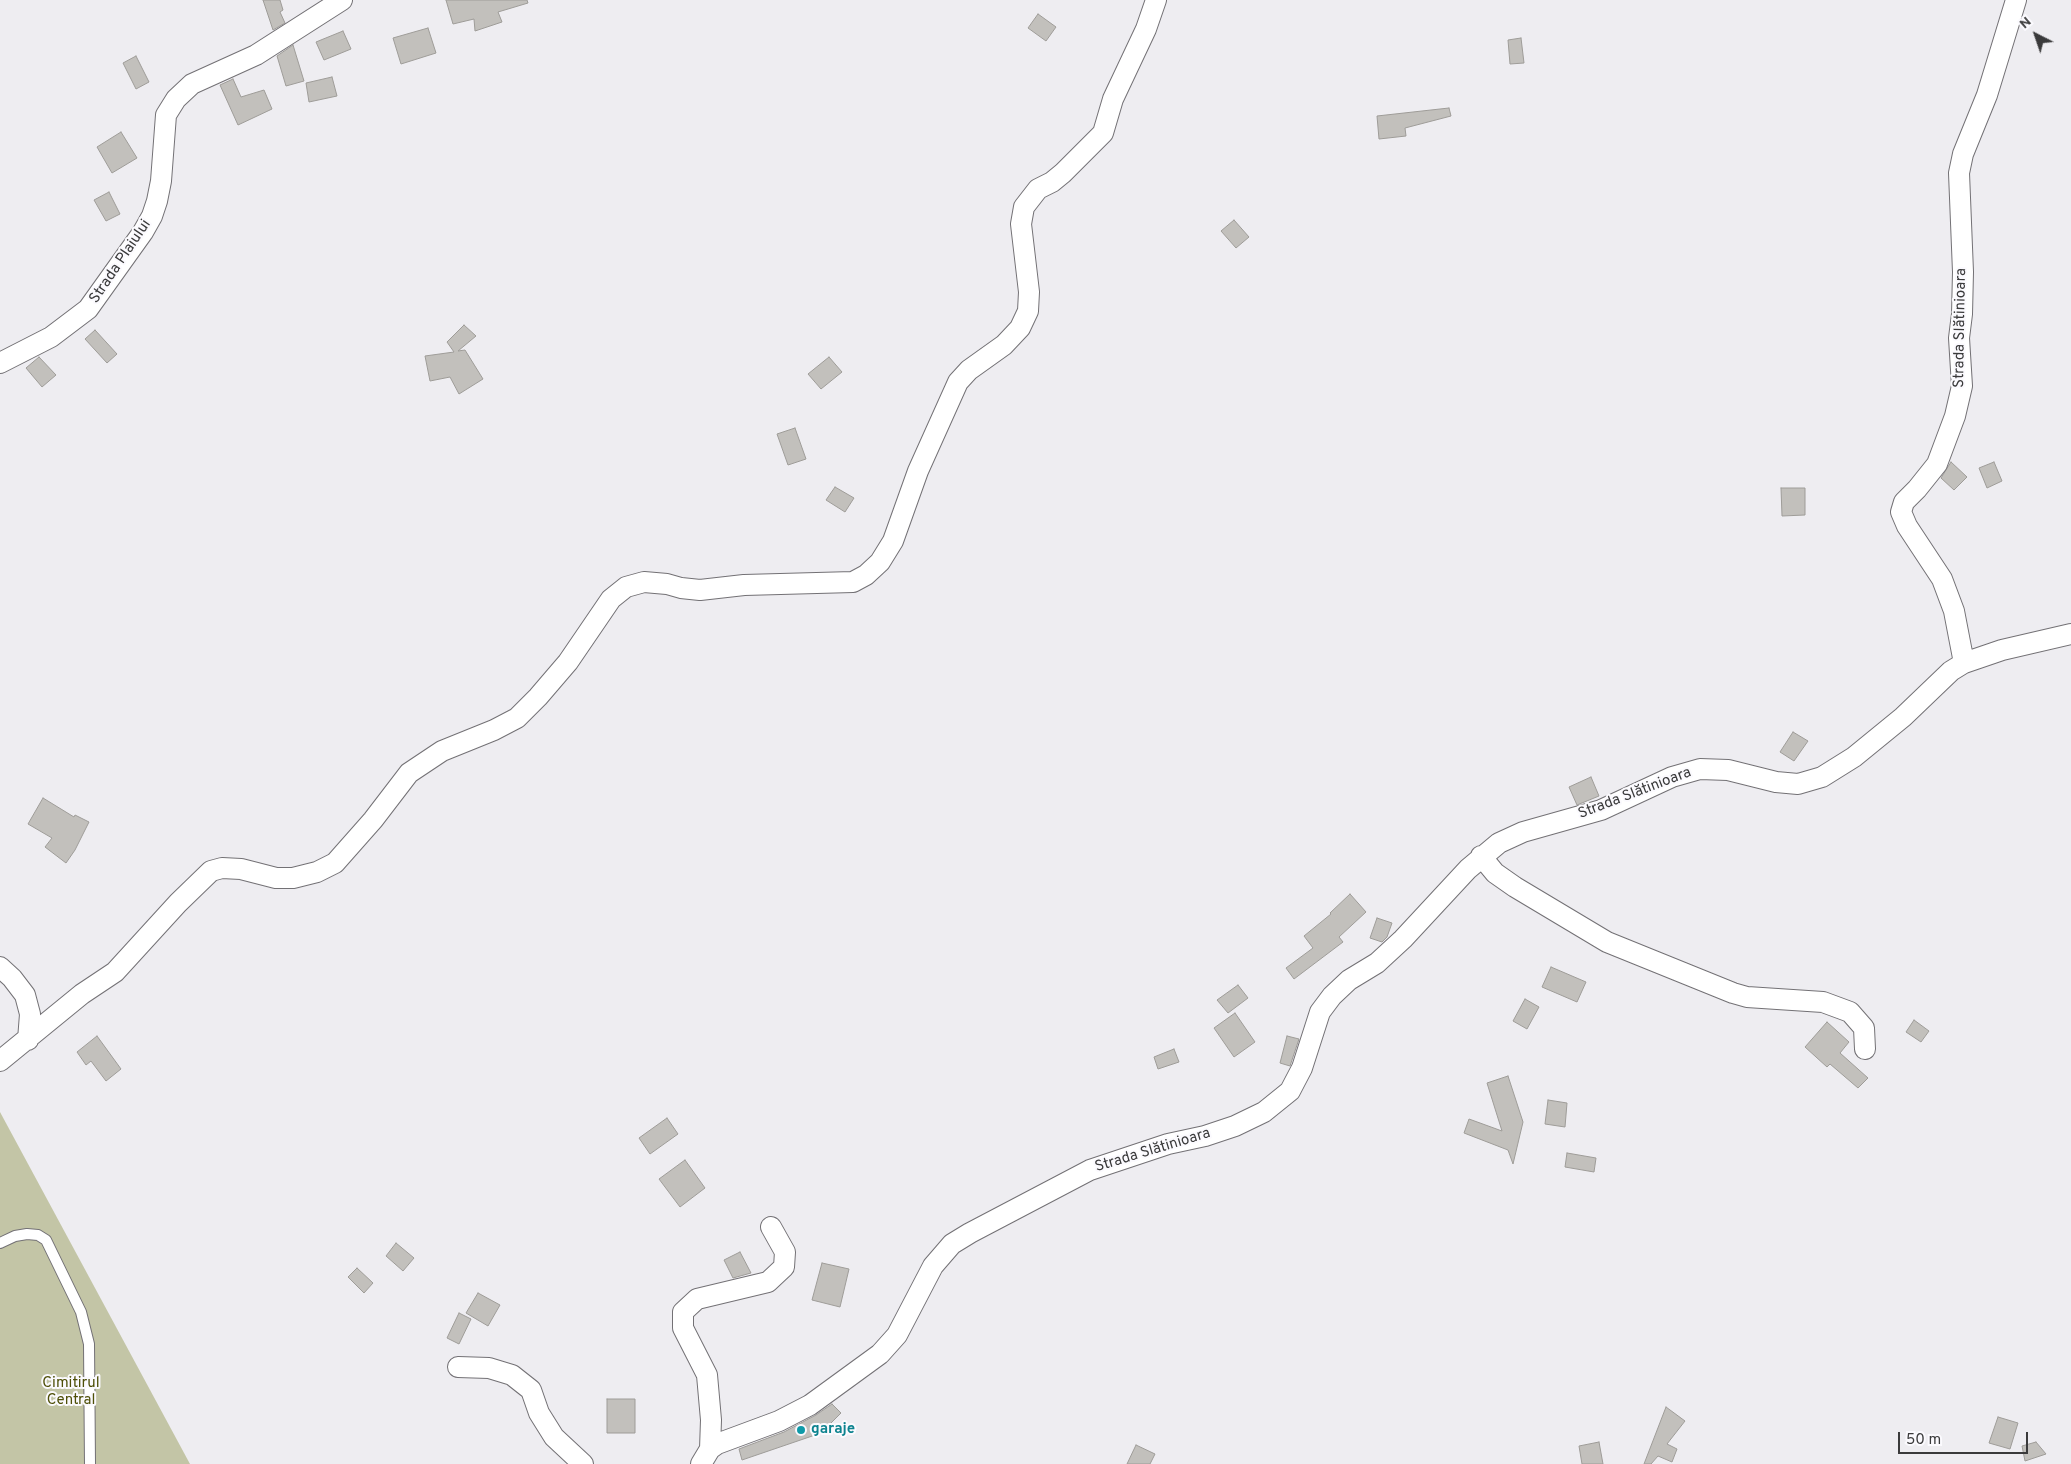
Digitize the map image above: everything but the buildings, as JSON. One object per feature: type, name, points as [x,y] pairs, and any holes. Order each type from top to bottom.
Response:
[{"type":"street","name":"Strada Plaiului","points":[[0,363],[51,336],[88,309],[143,232],[157,201],[161,181],[166,115],[176,98],[192,84],[256,55],[342,0]]},
{"type":"street","points":[[0,1061],[82,994],[115,972],[185,896],[211,871],[222,868],[241,869],[276,878],[293,878],[316,872],[335,862],[373,820],[409,773],[442,751],[494,730],[517,718],[568,662],[611,599],[626,587],[644,582],[700,590],[744,585],[853,582],[866,575],[880,562],[893,541],[918,471],[958,382],[969,370],[1004,345],[1020,328],[1028,311],[1027,269],[1021,224],[1024,206],[1038,189],[1063,174],[1103,133],[1113,99],[1146,29],[1156,0]]},
{"type":"street","name":"Strada Slătinioara","points":[[1964,663],[1954,612],[1942,579],[1907,526],[1901,512],[1904,502],[1937,464],[1955,416],[1962,386],[1959,338],[1962,314],[1963,272],[1959,173],[1963,154],[1987,95],[2016,0]]},
{"type":"street","name":"Strada Slătinioara","points":[[705,1456],[717,1444],[779,1421],[810,1405],[880,1354],[898,1335],[933,1266],[952,1244],[1090,1170],[1168,1144],[1206,1136],[1264,1112],[1290,1091],[1302,1068],[1320,1012],[1332,996],[1349,980],[1377,963],[1482,856],[1499,843],[1523,832],[1601,810],[1672,777],[1700,770],[1728,770],[1776,782],[1798,784],[1822,777],[1854,757],[1903,717],[1951,671],[1964,663],[2002,650],[2071,634]]},
{"type":"street","points":[[1482,856],[1495,873],[1515,887],[1614,945],[1732,992],[1747,996],[1815,1001],[1838,1006],[1850,1012],[1864,1028],[1864,1049]]},
{"type":"street","points":[[0,968],[12,978],[25,995],[30,1014],[28,1040]]},
{"type":"street","name":"Strada Slătinioara","points":[[705,1456],[711,1420],[707,1375],[683,1328],[683,1312],[697,1299],[768,1282],[784,1267],[785,1252],[771,1227]]},
{"type":"street","points":[[458,1367],[489,1368],[512,1375],[531,1390],[538,1413],[554,1437],[583,1464]]},
{"type":"lane","points":[[0,1243],[15,1236],[27,1234],[38,1235],[46,1240],[82,1312],[89,1344],[90,1464]]},
{"type":"green space","name":"Cimitirul Central","points":[[0,1112],[190,1464],[0,1464]]},
{"type":"place","name":"garaje","points":[[801,1430]]}]
